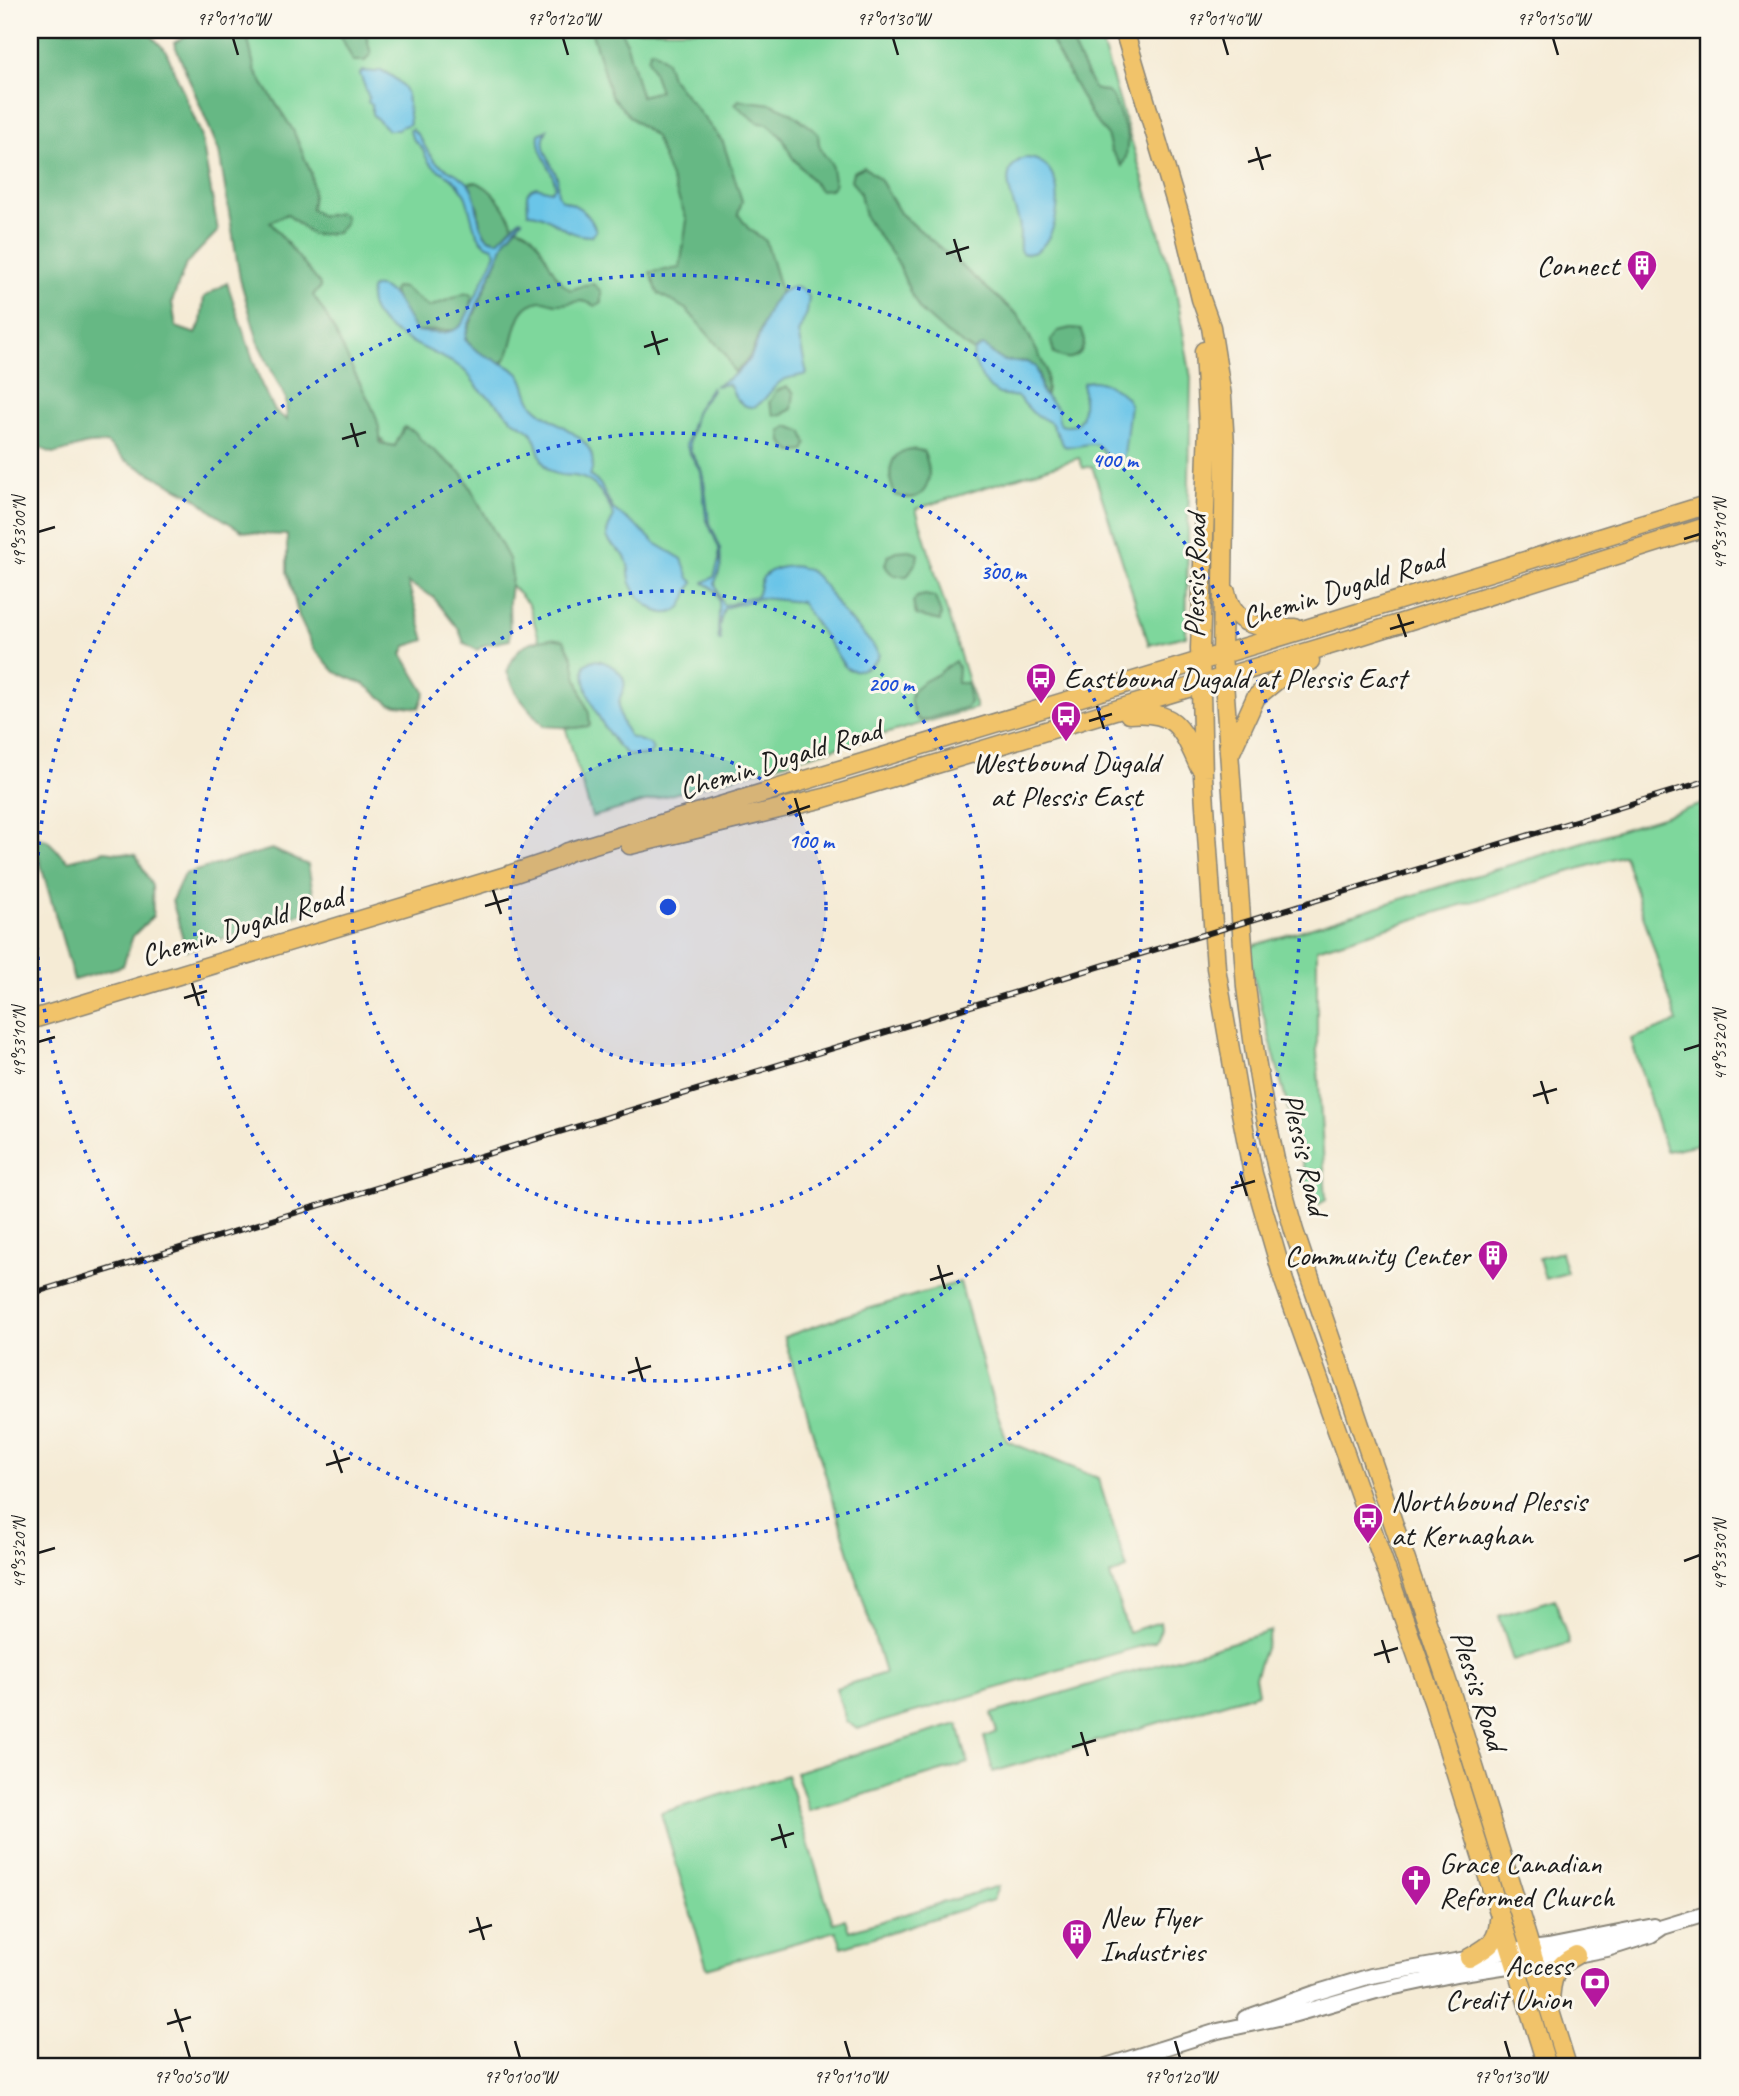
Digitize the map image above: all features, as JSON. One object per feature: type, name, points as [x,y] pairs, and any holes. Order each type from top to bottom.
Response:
[{"type":"main road","name":"Plessis Road","points":[[1124,30],[1211,327],[1222,396],[1225,446],[1222,654],[1246,987],[1262,1094],[1294,1231],[1449,1687],[1523,1957],[1547,2066]]},
{"type":"main road","name":"Plessis Road","points":[[1201,299],[1208,425],[1200,661],[1203,776],[1216,968],[1253,1174],[1284,1281],[1433,1704],[1500,1913],[1550,2014],[1567,2066]]},
{"type":"main road","name":"Chemin Dugald Road","points":[[30,1020],[551,861],[568,852],[1709,504]]},
{"type":"main road","name":"Chemin Dugald Road","points":[[551,861],[570,860],[824,798],[1360,636],[1709,526]]},
{"type":"main road","points":[[1223,574],[1227,599],[1238,617],[1254,625],[1309,628]]},
{"type":"main road","points":[[1230,755],[1256,697],[1292,668],[1338,649],[1360,636]]},
{"type":"main road","points":[[1094,716],[1149,712],[1161,715],[1176,724],[1184,733],[1203,776]]},
{"type":"main road","points":[[1016,716],[1021,738]]},
{"type":"main road","points":[[807,781],[813,791],[824,798]]},
{"type":"main road","points":[[1469,1958],[1493,1942],[1498,1934],[1500,1913]]},
{"type":"main road","points":[[1550,2014],[1550,1985],[1555,1973],[1560,1965],[1576,1955]]},
{"type":"street","points":[[1218,2031],[1250,2015],[1371,1976],[1469,1958],[1576,1955],[1617,1946],[1651,1935],[1663,1927],[1709,1913]]},
{"type":"street","points":[[1106,2066],[1218,2031],[1523,1957],[1548,1947],[1652,1926],[1663,1927]]},
{"type":"green space","points":[[30,30],[146,30],[166,51],[201,134],[218,231],[186,264],[172,302],[176,327],[196,334],[201,322],[204,297],[227,283],[262,386],[275,411],[287,420],[286,399],[259,345],[240,279],[219,151],[174,43],[195,30],[246,30],[255,71],[293,130],[311,173],[311,209],[321,216],[340,213],[345,216],[345,224],[337,233],[312,235],[287,214],[270,222],[320,284],[320,288],[313,295],[371,404],[378,424],[380,443],[395,446],[404,427],[414,431],[422,441],[463,474],[509,559],[512,576],[509,602],[510,640],[485,645],[477,650],[464,643],[459,630],[433,597],[408,583],[425,640],[406,646],[402,654],[425,692],[419,708],[390,704],[364,684],[335,672],[314,649],[299,617],[287,572],[287,535],[242,531],[196,498],[125,460],[107,443],[87,444],[53,453],[31,442]]},
{"type":"green space","points":[[218,30],[1098,30],[1175,285],[1191,378],[1186,636],[1149,645],[1092,466],[1083,468],[1079,458],[916,509],[976,708],[592,817],[529,605],[355,410],[243,230]]},
{"type":"green space","points":[[338,30],[365,30],[371,54],[365,61],[353,61]]},
{"type":"green space","points":[[591,30],[620,30],[626,41],[641,96],[660,91],[648,58],[651,50],[666,61],[671,77],[723,142],[742,201],[738,214],[748,228],[766,241],[781,291],[749,357],[734,373],[726,355],[687,310],[658,293],[650,272],[680,268],[687,220],[655,137],[630,117],[611,96]]},
{"type":"green space","points":[[1045,30],[1065,30],[1094,89],[1107,92],[1113,97],[1128,137],[1122,166],[1111,150],[1107,135],[1090,113]]},
{"type":"green space","points":[[739,100],[772,104],[790,112],[812,128],[818,134],[819,145],[831,163],[835,185],[830,189],[820,190],[792,157],[776,131],[768,124],[759,123],[749,116],[735,104]]},
{"type":"green space","points":[[864,167],[880,179],[900,213],[1019,316],[1046,369],[1045,397],[1037,370],[1031,363],[1003,360],[982,346],[974,351],[947,334],[920,310],[897,261],[865,217],[860,193],[851,180],[853,172]]},
{"type":"green space","points":[[476,182],[498,200],[513,225],[498,241],[488,238],[480,227],[478,208],[467,183]]},
{"type":"green space","points":[[517,227],[527,231],[539,244],[564,285],[571,290],[593,284],[601,291],[601,302],[595,306],[580,301],[557,304],[543,301],[531,304],[519,318],[511,347],[502,363],[475,350],[465,336],[506,239]]},
{"type":"green space","points":[[396,287],[404,288],[429,307],[466,293],[472,295],[470,310],[463,324],[456,330],[415,331],[394,296]]},
{"type":"green space","points":[[1081,329],[1083,333],[1084,342],[1079,354],[1064,358],[1054,354],[1051,340],[1058,331]]},
{"type":"green space","points":[[787,387],[794,393],[792,409],[781,415],[774,415],[769,403],[776,391]]},
{"type":"green space","points":[[788,426],[803,432],[807,444],[804,451],[792,452],[782,442],[781,431]]},
{"type":"green space","points":[[912,449],[923,451],[929,479],[922,493],[906,498],[895,495],[890,473],[898,455]]},
{"type":"green space","points":[[910,550],[918,554],[917,561],[907,576],[891,573],[885,565],[888,555],[896,551]]},
{"type":"green space","points":[[917,597],[935,597],[941,614],[940,621],[916,615],[913,602]]},
{"type":"green space","points":[[551,638],[564,640],[573,658],[590,726],[543,726],[518,696],[507,672],[514,656],[522,647],[534,641]]},
{"type":"green space","points":[[955,661],[958,667],[957,683],[967,683],[970,703],[965,708],[921,721],[915,715],[911,695],[921,683]]},
{"type":"green space","points":[[1709,802],[1709,1142],[1666,1151],[1631,1039],[1677,1022],[1624,855],[1317,949],[1317,1052],[1326,1200],[1314,1207],[1246,948]]},
{"type":"green space","points":[[33,837],[47,840],[68,861],[105,851],[136,855],[152,886],[153,916],[133,936],[123,966],[74,980]]},
{"type":"green space","points":[[272,849],[308,865],[316,909],[186,950],[172,900],[184,874]]},
{"type":"green space","points":[[1561,1252],[1567,1273],[1545,1279],[1539,1258]]},
{"type":"green space","points":[[960,1282],[992,1398],[1007,1441],[1098,1478],[1127,1569],[1110,1575],[1128,1632],[1160,1622],[1161,1629],[1155,1642],[857,1729],[846,1721],[836,1688],[885,1673],[784,1337],[847,1315]]},
{"type":"green space","points":[[1555,1599],[1569,1643],[1513,1661],[1499,1616]]},
{"type":"green space","points":[[1271,1631],[1255,1677],[1258,1693],[993,1772],[984,1737],[997,1732],[991,1714]]},
{"type":"green space","points":[[958,1724],[968,1763],[809,1811],[796,1772]]},
{"type":"green space","points":[[787,1775],[833,1923],[845,1919],[849,1931],[998,1886],[993,1900],[842,1947],[836,1931],[707,1968],[661,1813]]},
{"type":"water","points":[[381,70],[398,81],[408,98],[410,124],[398,130],[388,130],[372,114],[372,105],[368,102],[360,74],[362,71]]},
{"type":"water","points":[[412,129],[435,161],[467,182],[474,195],[480,225],[488,238],[498,241],[522,220],[506,239],[468,326],[465,339],[477,350],[519,374],[535,407],[584,442],[593,463],[590,476],[600,484],[613,509],[655,543],[682,559],[689,578],[694,583],[678,610],[660,612],[638,595],[631,583],[627,560],[607,536],[614,516],[594,485],[582,478],[549,470],[530,431],[513,420],[481,391],[463,369],[401,336],[376,315],[370,302],[372,287],[380,287],[393,295],[416,331],[442,333],[455,330],[464,321],[496,253],[476,232],[463,191],[455,181],[429,161],[411,136]]},
{"type":"water","points":[[547,130],[544,148],[557,177],[559,196],[586,214],[596,231],[592,236],[572,233],[543,216],[528,213],[527,194],[531,189],[536,187],[551,191],[555,186],[539,141],[539,134]]},
{"type":"water","points":[[1024,158],[1041,162],[1052,174],[1057,191],[1057,209],[1053,228],[1045,243],[1035,252],[1022,253],[1019,222],[1008,178],[1015,163]]},
{"type":"water","points":[[793,287],[802,289],[809,297],[807,313],[798,333],[807,374],[783,380],[755,406],[743,405],[728,384],[714,386],[732,376],[747,362],[772,304],[784,290]]},
{"type":"water","points":[[982,346],[1002,360],[1027,362],[1036,367],[1042,393],[1058,409],[1061,425],[1077,424],[1080,419],[1083,413],[1083,383],[1095,381],[1122,394],[1130,404],[1124,456],[1112,459],[1094,444],[1064,446],[1051,423],[1033,413],[1018,397],[999,394],[990,388],[973,360],[974,351]]},
{"type":"water","points":[[711,388],[696,411],[689,443],[691,452],[703,472],[709,521],[720,547],[721,566],[715,583],[723,605],[757,596],[762,578],[773,570],[796,566],[805,569],[820,580],[844,614],[876,649],[879,655],[869,666],[860,670],[846,668],[801,602],[760,598],[724,608],[719,640],[718,632],[719,600],[717,593],[704,582],[714,577],[719,548],[706,518],[701,472],[686,444],[696,410]]},
{"type":"water","points":[[593,660],[610,665],[623,677],[624,688],[619,713],[630,737],[650,744],[653,750],[649,755],[628,755],[604,727],[591,700],[584,675],[585,665]]},
{"type":"railway","points":[[30,1294],[1709,780]]},
{"type":"place","name":"Connect","points":[[1642,292]]},
{"type":"place","name":"Eastbound Dugald at Plessis East","points":[[1041,705]]},
{"type":"place","name":"Westbound Dugald at Plessis East","points":[[1066,743]]},
{"type":"place","name":"Community Center","points":[[1493,1282]]},
{"type":"place","name":"Northbound Plessis at Kernaghan","points":[[1368,1545]]},
{"type":"place","name":"Grace Canadian Reformed Church","points":[[1416,1907]]},
{"type":"place","name":"New Flyer Industries","points":[[1077,1961]]},
{"type":"place","name":"Access Credit Union","points":[[1595,2009]]}]
